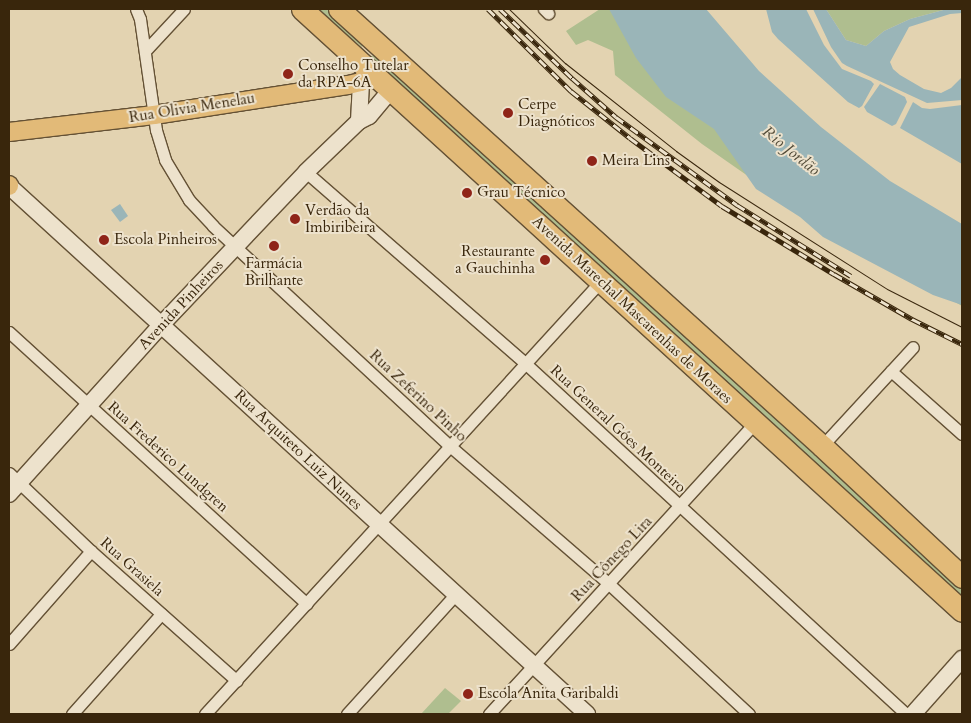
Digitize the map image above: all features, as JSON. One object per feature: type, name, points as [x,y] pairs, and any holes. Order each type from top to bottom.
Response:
[{"type":"highway","name":"Avenida Marechal Mascarenhas de Moraes","points":[[302,9],[365,77],[392,89],[962,611]]},
{"type":"highway","name":"Avenida Marechal Mascarenhas de Moraes","points":[[338,9],[822,446],[962,577]]},
{"type":"highway","points":[[365,77],[367,34]]},
{"type":"main road","name":"Rua Olivia Menelau","points":[[10,133],[154,115],[365,77]]},
{"type":"main road","points":[[359,121],[365,77]]},
{"type":"main road","name":"Avenida Pinheiros","points":[[12,483],[89,406],[162,324],[306,172],[359,121],[369,116],[392,89]]},
{"type":"main road","name":"Rua Arquiteto Luiz Nunes","points":[[9,186],[587,714]]},
{"type":"main road","points":[[913,714],[962,659]]},
{"type":"street","name":"Rua Zeferino Pinho","points":[[136,9],[140,19],[154,115],[165,160],[173,177],[189,200],[451,446],[609,584],[749,714]]},
{"type":"street","points":[[145,51],[184,9]]},
{"type":"street","name":"Rua General Góes Monteiro","points":[[306,172],[526,364],[906,714]]},
{"type":"street","points":[[205,714],[308,604],[601,281]]},
{"type":"street","name":"Rua Frederico Lundgren","points":[[9,332],[308,604]]},
{"type":"street","points":[[822,446],[912,347]]},
{"type":"street","points":[[891,371],[962,434]]},
{"type":"street","name":"Rua Cônego Lira","points":[[489,714],[755,423]]},
{"type":"street","name":"Rua Grasiela","points":[[12,483],[237,681]]},
{"type":"street","points":[[9,644],[91,551]]},
{"type":"street","points":[[347,714],[455,594]]},
{"type":"street","points":[[72,714],[161,614]]},
{"type":"green space","points":[[315,9],[333,9],[362,35],[362,47]]},
{"type":"green space","points":[[600,9],[625,9],[962,293],[962,306],[775,195],[702,144],[615,75],[613,51],[588,40],[576,45],[566,31]]},
{"type":"green space","points":[[826,9],[947,9],[910,19],[884,31],[866,46],[846,40]]},
{"type":"green space","points":[[374,54],[962,588],[962,604],[368,60]]},
{"type":"green space","points":[[445,688],[461,701],[448,714],[421,714]]},
{"type":"water","name":"Rio Jordão","points":[[609,9],[706,9],[759,71],[821,127],[890,181],[962,224],[962,305],[933,295],[823,237],[800,217],[756,189],[714,129],[666,97],[636,58]]},
{"type":"water","points":[[766,9],[806,9],[824,45],[842,69],[874,84],[862,106],[859,108],[848,102],[778,39],[772,32]]},
{"type":"water","points":[[813,9],[826,9],[846,40],[866,46],[884,31],[910,19],[947,9],[962,9],[962,13],[950,14],[909,27],[890,62],[893,69],[900,75],[924,89],[941,93],[951,88],[962,77],[962,100],[927,103],[842,63],[831,47]]},
{"type":"water","points":[[880,84],[905,97],[907,102],[896,124],[892,126],[867,112],[864,107]]},
{"type":"water","points":[[913,102],[922,108],[930,109],[962,105],[962,164],[900,128]]},
{"type":"water","points":[[120,204],[128,216],[120,222],[111,210]]},
{"type":"tram line","points":[[509,9],[565,63],[676,151],[719,182],[887,289],[962,327]]},
{"type":"railway","points":[[488,9],[571,91],[630,138],[722,206],[912,319],[962,344]]},
{"type":"railway","points":[[500,9],[616,117],[737,205],[851,276]]},
{"type":"place","name":"Conselho Tutelar da RPA-6A","points":[[288,74]]},
{"type":"place","name":"Cerpe Diagnóticos","points":[[508,113]]},
{"type":"place","name":"Meira Lins","points":[[592,161]]},
{"type":"place","name":"Grau Técnico","points":[[467,193]]},
{"type":"place","name":"Verdão da Imbiribeira","points":[[295,219]]},
{"type":"place","name":"Escola Pinheiros","points":[[104,240]]},
{"type":"place","name":"Farmácia Brilhante","points":[[274,246]]},
{"type":"place","name":"Restaurante a Gauchinha","points":[[545,260]]},
{"type":"place","name":"Escola Anita Garibaldi","points":[[468,694]]}]
